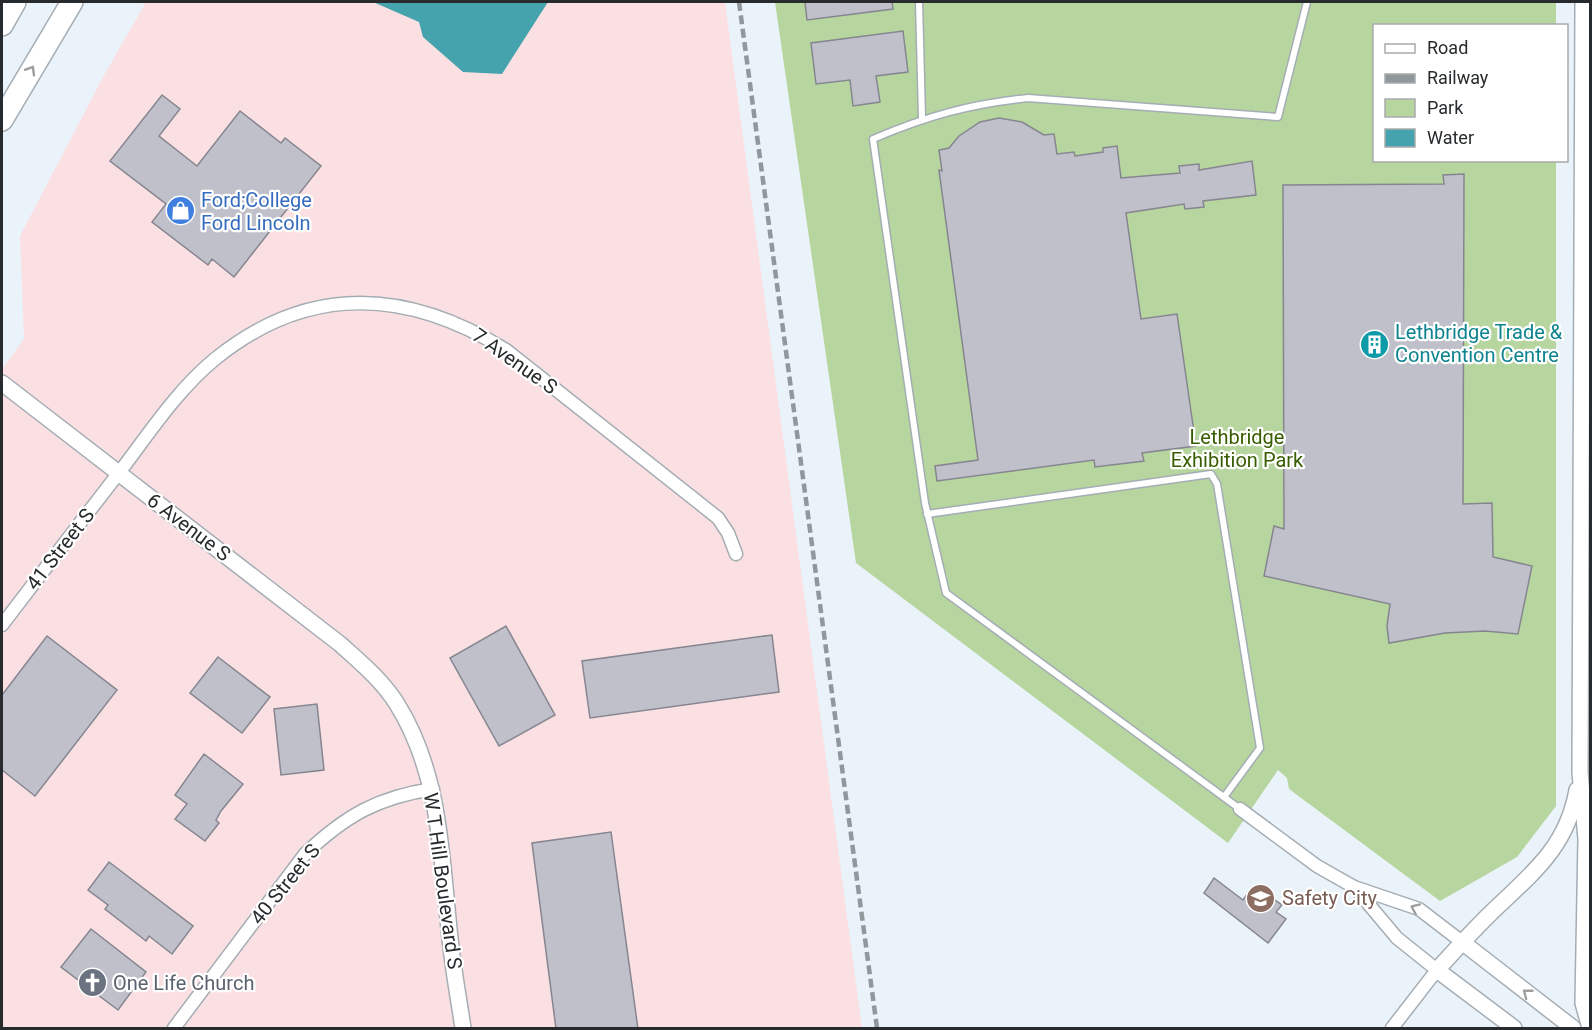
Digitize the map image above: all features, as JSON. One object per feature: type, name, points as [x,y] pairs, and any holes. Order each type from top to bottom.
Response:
[{"type":"highway","points":[[2,25],[15,2]]},
{"type":"highway","points":[[2,120],[72,2]]},
{"type":"street","points":[[1583,2],[1580,772],[1586,839],[1583,1003],[1590,1029]]},
{"type":"street","name":"7 Avenue S","points":[[118,473],[193,381],[215,359],[248,336],[277,320],[308,310],[338,305],[389,304],[416,309],[471,328],[506,350],[718,518],[728,533],[736,554]]},
{"type":"street","name":"6 Avenue S","points":[[2,383],[310,619],[374,675]]},
{"type":"street","name":"41 Street S","points":[[2,625],[118,473]]},
{"type":"street","name":"W T Hill Boulevard S","points":[[374,675],[397,703],[433,789],[440,826],[451,947],[463,1029]]},
{"type":"street","points":[[1392,1029],[1437,970],[1462,942],[1536,872],[1550,854],[1569,820],[1580,772]]},
{"type":"street","name":"40 Street S","points":[[174,1029],[305,854],[328,832],[374,803],[400,794],[433,789]]},
{"type":"street","points":[[1240,809],[1317,866],[1354,887],[1419,909],[1573,1029]]},
{"type":"street","points":[[1354,887],[1397,938],[1514,1029]]},
{"type":"lane","points":[[919,2],[922,118]]},
{"type":"lane","points":[[1240,809],[946,593],[927,514],[873,139],[922,118],[994,101],[1028,98],[1278,117],[1307,2]]},
{"type":"lane","points":[[927,514],[1211,474],[1217,484],[1260,748],[1224,797]]},
{"type":"shaded area","points":[[146,2],[725,2],[862,1028],[2,1028],[2,369],[24,339],[20,236],[103,77]]},
{"type":"green space","name":"Lethbridge Exhibition Park","points":[[775,2],[1556,2],[1556,24],[1373,24],[1373,162],[1556,162],[1556,806],[1517,857],[1440,901],[1289,789],[1287,778],[1278,770],[1228,843],[856,563]]},
{"type":"green space","points":[[1581,296],[1590,301],[1590,1028]]},
{"type":"water","points":[[373,2],[548,2],[502,74],[463,72],[423,37],[419,22]]},
{"type":"building","points":[[805,2],[892,2],[893,9],[807,20]]},
{"type":"building","points":[[903,31],[908,72],[876,76],[880,102],[853,106],[850,80],[816,84],[811,43]]},
{"type":"building","points":[[162,95],[180,109],[159,136],[197,166],[240,111],[281,143],[285,138],[321,166],[234,277],[212,259],[208,265],[152,222],[166,204],[110,161]]},
{"type":"building","points":[[999,118],[1022,122],[1044,135],[1054,134],[1057,154],[1074,152],[1075,156],[1103,152],[1103,148],[1117,146],[1121,178],[1180,173],[1179,166],[1199,164],[1199,170],[1252,161],[1256,195],[1203,201],[1204,207],[1185,209],[1184,204],[1126,213],[1141,319],[1177,314],[1196,446],[1142,453],[1144,461],[1095,467],[1094,460],[937,481],[935,466],[978,460],[939,170],[942,171],[939,150],[949,148],[959,136],[980,122]]},
{"type":"building","name":"Lethbridge Trade & Convention Centre","points":[[1464,174],[1463,504],[1492,503],[1493,557],[1532,566],[1518,634],[1485,631],[1445,633],[1389,643],[1387,626],[1390,604],[1264,576],[1274,526],[1284,529],[1283,185],[1444,184],[1443,175]]},
{"type":"building","points":[[506,626],[555,715],[499,746],[450,658]]},
{"type":"building","points":[[772,635],[779,692],[590,718],[582,661]]},
{"type":"building","points":[[47,636],[117,690],[35,796],[2,770],[2,695]]},
{"type":"building","points":[[218,657],[270,697],[242,733],[190,693]]},
{"type":"building","points":[[317,704],[324,770],[281,775],[274,709]]},
{"type":"building","points":[[204,754],[243,784],[221,811],[216,820],[219,823],[205,841],[175,819],[187,804],[175,795]]},
{"type":"building","points":[[611,832],[638,1029],[556,1029],[532,843]]},
{"type":"building","points":[[109,862],[193,926],[172,954],[149,936],[146,941],[105,909],[108,905],[88,890]]},
{"type":"building","points":[[1214,878],[1243,900],[1248,893],[1267,905],[1272,898],[1282,905],[1276,912],[1286,919],[1268,943],[1204,893]]},
{"type":"building","points":[[91,929],[146,972],[118,1010],[61,967]]},
{"type":"railway","points":[[739,2],[877,1028]]},
{"type":"place","name":"Ford;College Ford Lincoln","points":[[180,211]]},
{"type":"place","name":"Lethbridge Trade & Convention Centre","points":[[1374,344]]},
{"type":"place","name":"Safety City","points":[[1261,898]]},
{"type":"place","name":"One Life Church","points":[[92,983]]}]
